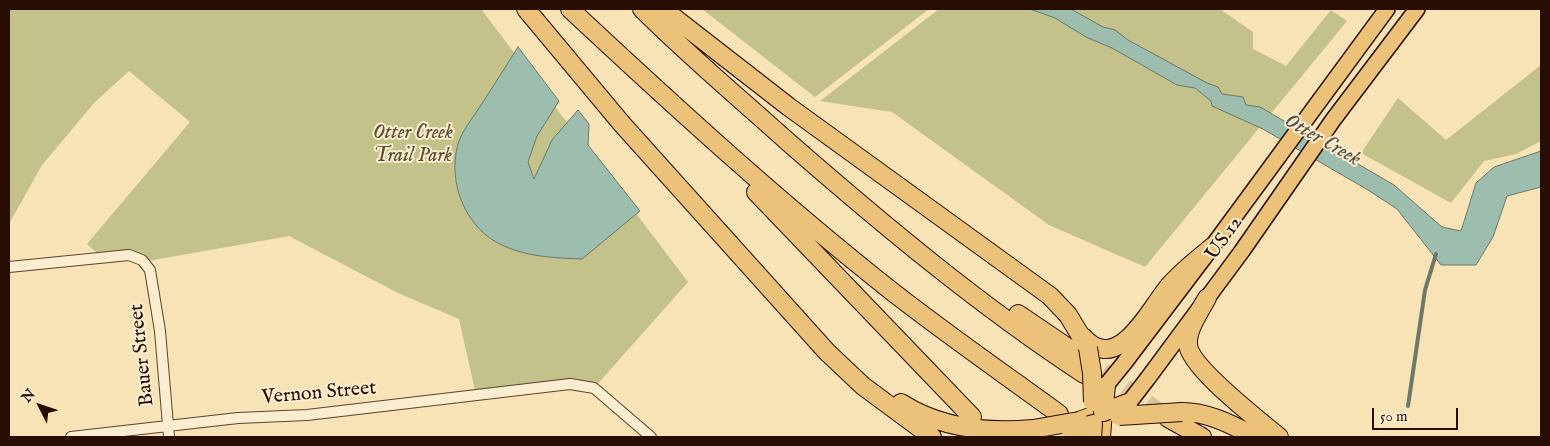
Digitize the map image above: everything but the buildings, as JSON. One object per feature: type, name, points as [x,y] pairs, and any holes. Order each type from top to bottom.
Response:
[{"type":"highway","points":[[526,9],[622,124],[806,329],[863,386],[932,437]]},
{"type":"highway","points":[[570,9],[704,134],[895,294],[1059,414]]},
{"type":"highway","points":[[642,9],[684,50],[860,205],[992,309],[1084,374]]},
{"type":"highway","points":[[663,9],[789,107],[1050,296],[1068,315],[1083,347],[1092,374],[1096,423]]},
{"type":"highway","points":[[704,134],[768,204],[972,417]]},
{"type":"highway","points":[[860,205],[962,278],[1083,347],[1098,349],[1113,349],[1125,342],[1173,282],[1212,247]]},
{"type":"highway","points":[[1208,298],[1189,334],[1190,353],[1211,378],[1279,437]]},
{"type":"highway","points":[[806,329],[882,391],[921,414],[954,425],[985,431],[1033,430],[1194,412],[1217,418],[1256,437]]},
{"type":"highway","points":[[1096,423],[1106,386]]},
{"type":"highway","points":[[1167,416],[1179,437]]},
{"type":"highway","points":[[1167,416],[1202,437]]},
{"type":"main road","name":"US 12","points":[[1106,386],[1212,247],[1387,9]]},
{"type":"main road","name":"US 12","points":[[1096,423],[1148,378],[1208,298],[1333,120],[1417,9]]},
{"type":"street","name":"Bauer Street","points":[[9,267],[129,255],[142,260],[150,270],[160,331],[168,432]]},
{"type":"street","name":"Vernon Street","points":[[71,437],[168,432],[238,418],[307,415],[570,384],[594,388],[651,437]]},
{"type":"green space","name":"Otter Creek Trail Park","points":[[9,9],[481,9],[688,282],[594,388],[570,384],[476,395],[459,319],[398,293],[289,236],[148,261],[124,251],[97,253],[87,244],[190,122],[129,71],[95,102],[42,165],[10,222],[9,256]]},
{"type":"green space","points":[[702,9],[929,9],[815,97]]},
{"type":"green space","points":[[939,9],[1220,9],[1253,32],[1253,49],[1286,66],[1331,10],[1347,21],[1145,267],[1049,225],[892,112],[820,101]]},
{"type":"green space","points":[[1541,65],[1541,141],[1516,154],[1484,161],[1451,203],[1361,153],[1398,98],[1446,140]]},
{"type":"shaded area","points":[[1030,9],[1071,9],[1103,27],[1115,30],[1128,40],[1207,83],[1218,87],[1222,94],[1243,97],[1246,105],[1260,107],[1394,185],[1442,227],[1461,231],[1476,183],[1494,167],[1541,151],[1541,187],[1507,196],[1493,237],[1476,265],[1441,265],[1397,209],[1368,190],[1263,129],[1212,106],[1211,101],[1195,88],[1177,85],[1112,48],[1086,37],[1055,18]]},
{"type":"shaded area","points":[[518,47],[559,101],[537,136],[528,162],[534,179],[552,140],[578,110],[589,124],[588,145],[640,211],[582,259],[532,255],[513,250],[491,239],[479,229],[470,217],[458,189],[455,159],[460,139],[467,125]]},
{"type":"waterway","points":[[1408,406],[1425,290],[1436,254]]},
{"type":"tunnel","points":[[1081,356],[1168,418]]},
{"type":"water label","name":"Otter Creek","points":[[1322,141]]}]
